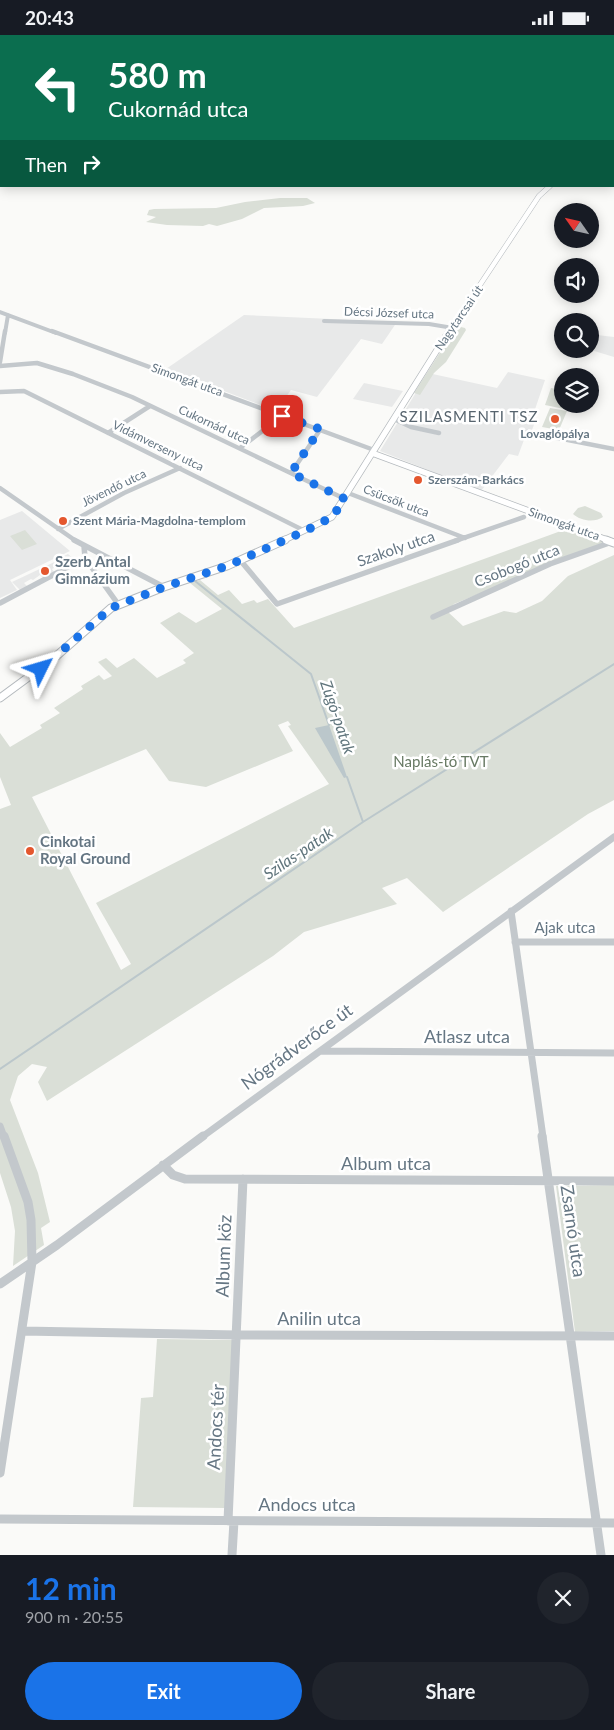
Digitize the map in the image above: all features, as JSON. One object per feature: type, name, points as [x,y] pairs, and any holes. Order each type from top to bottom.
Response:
[{"type":"main road","name":"Nagytarcsai út","points":[[1,696],[53,659],[104,613],[118,604],[240,560],[332,517],[347,496],[416,381],[539,196],[549,187]]},
{"type":"main road","name":"Simongát utca","points":[[373,451],[613,543]]},
{"type":"street","name":"Simongát utca","points":[[0,312],[320,429],[373,451]]},
{"type":"street","points":[[0,362],[8,315]]},
{"type":"street","name":"Décsi József utca","points":[[324,321],[429,324],[453,328]]},
{"type":"street","name":"Cukornád utca","points":[[0,366],[37,363],[73,374],[150,406],[291,473],[347,496]]},
{"type":"street","name":"Vidámverseny utca","points":[[0,392],[24,391],[305,531]]},
{"type":"street","points":[[108,433],[150,406]]},
{"type":"street","points":[[240,448],[282,416]]},
{"type":"street","points":[[394,419],[411,427],[439,433]]},
{"type":"street","points":[[291,473],[320,429]]},
{"type":"street","points":[[527,432],[614,449]]},
{"type":"street","name":"Jövendő utca","points":[[58,529],[116,498],[180,468]]},
{"type":"street","points":[[0,487],[84,546],[164,587]]},
{"type":"street","name":"Csücsök utca","points":[[347,496],[465,538]]},
{"type":"street","name":"Szakoly utca","points":[[240,560],[277,604],[524,517]]},
{"type":"street","name":"Csobogó utca","points":[[434,617],[550,564],[613,543]]},
{"type":"street","points":[[84,546],[83,553],[85,559],[118,604]]},
{"type":"street","points":[[0,603],[85,559]]},
{"type":"street","points":[[146,578],[149,584],[149,593]]},
{"type":"street","name":"Nógrádverőce út","points":[[0,1284],[52,1249],[163,1165],[614,837]]},
{"type":"street","name":"Zsarnó utca","points":[[511,911],[601,1555]]},
{"type":"street","name":"Ajak utca","points":[[515,942],[614,942]]},
{"type":"street","name":"Atlasz utca","points":[[321,1051],[614,1053]]},
{"type":"street","points":[[0,1126],[28,1202],[31,1220],[32,1262],[0,1473]]},
{"type":"street","name":"Album utca","points":[[163,1165],[178,1178],[614,1181]]},
{"type":"street","name":"Album köz","points":[[237,1335],[243,1179]]},
{"type":"street","name":"Anilin utca","points":[[23,1331],[237,1335],[614,1337]]},
{"type":"street","name":"Andocs tér","points":[[231,1521],[237,1335]]},
{"type":"street","name":"Andocs utca","points":[[0,1519],[614,1523]]},
{"type":"street","points":[[231,1521],[232,1555]]},
{"type":"shaded area","points":[[244,315],[397,322],[382,344],[361,339],[317,397],[291,390],[276,411],[166,369]]},
{"type":"shaded area","points":[[599,335],[614,337],[614,357],[599,352]]},
{"type":"shaded area","points":[[508,372],[545,380],[531,421],[535,422],[532,430],[528,429],[518,456],[509,454],[481,491],[380,451],[428,373],[497,388]]},
{"type":"shaded area","points":[[364,383],[403,391],[392,407],[353,399]]},
{"type":"shaded area","points":[[22,511],[70,551],[10,580],[17,590],[0,598],[0,520]]},
{"type":"shaded area","name":"Szerb Antal Gimnázium","points":[[68,554],[77,562],[71,565],[67,561],[52,569],[55,573],[44,579],[40,575],[33,580],[31,579],[24,583],[27,586],[20,590],[12,582],[63,558]]},
{"type":"shaded area","points":[[329,725],[347,777],[344,778],[315,728]]},
{"type":"green space","points":[[280,198],[307,198],[315,203],[303,206],[264,208],[242,219],[217,226],[209,224],[203,226],[167,225],[146,222],[156,217],[147,215],[149,210],[154,209],[216,208]]},
{"type":"green space","points":[[457,326],[466,330],[446,362],[434,373],[420,395],[414,393]]},
{"type":"green space","points":[[551,388],[554,389],[554,407],[545,405]]},
{"type":"green space","name":"Lovaglópálya","points":[[550,408],[554,409],[554,413],[566,413],[559,430],[542,427]]},
{"type":"green space","points":[[585,506],[601,513],[603,517],[596,520],[588,520],[573,514],[578,508]]},
{"type":"green space","name":"Naplás-tó TVT","points":[[569,528],[605,542],[454,604],[448,612],[463,626],[504,611],[516,613],[542,601],[568,576],[614,555],[614,800],[588,814],[443,912],[407,878],[382,888],[397,904],[304,932],[273,956],[47,1101],[38,1082],[47,1067],[32,1064],[18,1076],[10,1100],[38,1173],[50,1222],[41,1228],[44,1245],[13,1266],[15,1231],[11,1207],[0,1173],[0,809],[11,805],[0,777],[0,733],[10,747],[42,728],[40,725],[60,713],[54,708],[83,689],[81,686],[99,675],[104,680],[112,676],[98,662],[106,658],[117,668],[134,658],[157,678],[186,663],[183,660],[194,653],[160,623],[179,612],[196,623],[222,609],[190,583],[200,580],[218,595],[229,590],[242,604],[254,600],[257,603],[268,599],[294,628]],"holes":[[[288,721],[291,725],[288,726],[329,784],[96,903],[131,964],[121,970],[32,797],[146,749],[169,781],[206,787],[293,751],[278,725]]]},
{"type":"green space","points":[[25,530],[37,544],[22,550],[10,536]]},
{"type":"green space","points":[[614,1185],[614,1331],[575,1332],[556,1186]]},
{"type":"green space","points":[[157,1339],[234,1340],[225,1508],[133,1507],[141,1398],[153,1397]]},
{"type":"waterway","name":"Zúgó-patak","points":[[195,581],[311,674],[329,725]]},
{"type":"waterway","name":"Szilas-patak","points":[[363,822],[614,664]]},
{"type":"waterway","name":"Zúgó-patak","points":[[347,777],[363,822]]},
{"type":"waterway","name":"Szilas-patak","points":[[0,1069],[363,822]]},
{"type":"place","name":"Lovaglópálya","points":[[555,419]]},
{"type":"place","name":"Szerszám-Barkács","points":[[418,480]]},
{"type":"place","name":"Szent Mária-Magdolna-templom","points":[[63,521]]},
{"type":"place","name":"Szerb Antal Gimnázium","points":[[45,571]]},
{"type":"place","name":"Cinkotai Royal Ground","points":[[30,851]]},
{"type":"district","name":"SZILASMENTI TSZ","points":[[469,417]]},
{"type":"route","points":[[41,669],[98,618],[118,604],[227,566],[326,521],[334,515],[345,499],[291,473],[320,429],[282,416]]}]
